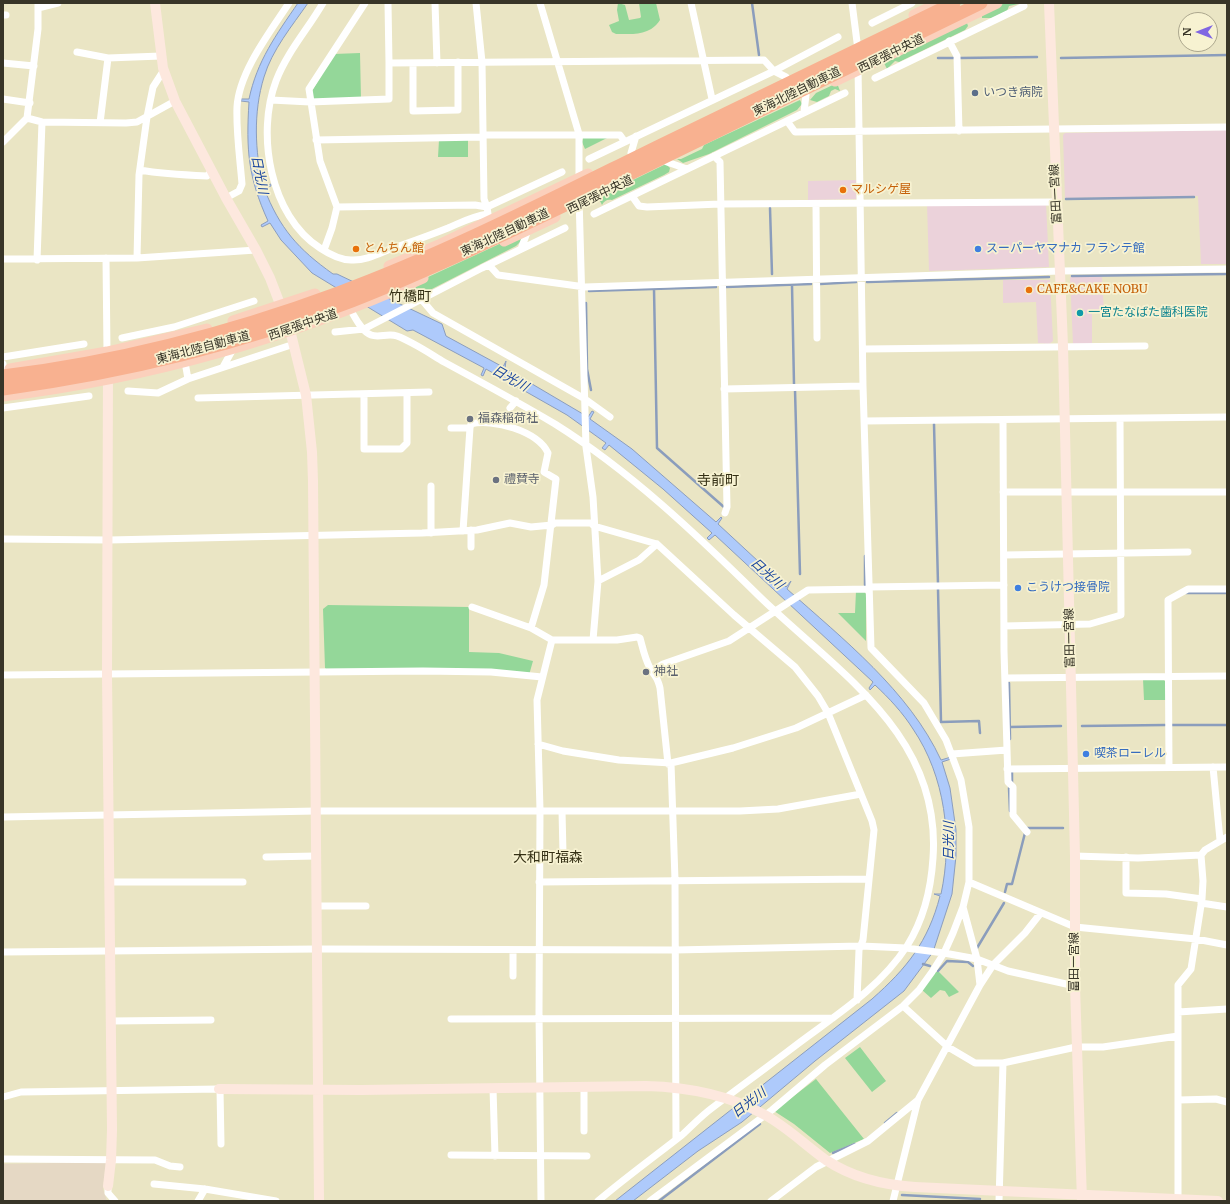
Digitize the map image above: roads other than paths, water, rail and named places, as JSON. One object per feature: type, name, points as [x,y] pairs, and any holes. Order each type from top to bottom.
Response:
[{"type":"highway","name":"東海北陸自動車道","points":[[3,376],[96,362],[174,344],[263,319],[339,293],[478,234],[954,3]]},
{"type":"highway","name":"東海北陸自動車道","points":[[6,393],[185,354],[267,330],[351,301],[433,267],[519,228],[977,9]]},
{"type":"main road","name":"西尾張中央道","points":[[3,370],[107,352],[175,332],[281,306],[366,276],[441,244],[505,214],[939,3]]},
{"type":"main road","name":"西尾張中央道","points":[[6,393],[108,379],[185,362],[233,349],[353,308],[393,292],[528,230],[858,70],[977,9],[997,3]]},
{"type":"street","points":[[3,142],[27,118],[38,29],[38,6],[58,3]]},
{"type":"street","points":[[155,3],[164,70],[176,101],[226,198],[256,250],[281,306],[290,330],[306,395],[312,452],[314,536],[319,1201]]},
{"type":"street","points":[[226,198],[239,191],[242,184],[237,106],[244,79],[255,55],[288,3]]},
{"type":"street","points":[[323,3],[282,66],[271,100],[268,141],[269,162],[279,194],[291,221],[307,240],[341,261],[363,260],[449,227],[488,210],[562,172]]},
{"type":"street","points":[[324,250],[332,228],[337,207],[322,169],[308,89],[365,3]]},
{"type":"street","points":[[271,100],[310,102],[389,99],[388,3]]},
{"type":"street","points":[[435,3],[437,63]]},
{"type":"street","points":[[476,3],[482,62],[484,199],[488,210]]},
{"type":"street","points":[[540,3],[579,134],[579,205],[586,447],[593,497],[598,581],[593,640]]},
{"type":"street","points":[[691,3],[705,61],[712,99]]},
{"type":"street","points":[[650,1201],[765,1115],[825,1065],[903,1006],[919,990],[943,953],[963,906],[969,882],[969,827],[966,803],[961,780],[952,754],[938,725],[924,703],[871,648],[863,386],[864,349],[858,70],[857,42],[852,3]]},
{"type":"street","points":[[872,22],[912,3]]},
{"type":"street","name":"富田一宮線","points":[[1050,4],[1053,130],[1064,346],[1075,856],[1076,1048],[1082,1198]]},
{"type":"street","points":[[875,78],[979,26],[1024,6]]},
{"type":"street","points":[[977,9],[979,26]]},
{"type":"street","points":[[589,160],[712,99],[774,71],[838,37]]},
{"type":"street","points":[[949,41],[957,56],[959,131]]},
{"type":"street","points":[[77,52],[108,58],[161,56]]},
{"type":"street","points":[[100,123],[108,58]]},
{"type":"street","points":[[389,63],[764,60],[774,71],[786,77]]},
{"type":"street","points":[[413,63],[414,111],[458,110],[458,62]]},
{"type":"street","points":[[3,63],[34,66]]},
{"type":"street","points":[[137,258],[137,206],[147,118],[153,87],[164,70]]},
{"type":"street","points":[[594,214],[845,93]]},
{"type":"street","points":[[804,112],[806,95]]},
{"type":"street","points":[[3,99],[30,103]]},
{"type":"street","points":[[27,118],[42,122],[137,122],[147,118],[176,101]]},
{"type":"street","points":[[787,121],[795,132],[1227,127]]},
{"type":"street","points":[[37,260],[42,122]]},
{"type":"street","points":[[316,140],[579,134],[620,135],[625,142]]},
{"type":"street","points":[[631,153],[636,136]]},
{"type":"street","points":[[714,156],[720,162],[727,507],[725,513]]},
{"type":"street","points":[[667,162],[687,169]]},
{"type":"street","points":[[140,170],[162,174],[192,176],[207,176],[212,171]]},
{"type":"street","points":[[632,196],[639,206],[720,204],[1056,202]]},
{"type":"street","points":[[816,204],[817,338]]},
{"type":"street","points":[[337,207],[475,205],[505,214]]},
{"type":"street","points":[[441,244],[449,227]]},
{"type":"street","points":[[336,332],[364,330],[489,264],[565,228]]},
{"type":"street","points":[[521,249],[528,230]]},
{"type":"street","points":[[3,259],[37,260],[137,258],[256,250]]},
{"type":"street","points":[[106,258],[109,540],[107,675],[111,1089],[111,1160],[108,1193],[115,1201]]},
{"type":"street","points":[[489,264],[498,274],[582,285],[585,287],[722,281],[1060,271],[1227,269]]},
{"type":"street","points":[[422,300],[433,313],[585,399],[610,417]]},
{"type":"street","points":[[122,338],[175,332],[254,301]]},
{"type":"street","points":[[353,308],[364,330],[372,336],[397,336],[516,401],[569,434],[647,492],[702,541],[879,707],[893,725],[913,760],[926,791],[933,827],[933,864],[928,900],[920,922],[907,948],[880,980],[857,1000],[726,1098],[598,1201]]},
{"type":"street","points":[[3,357],[84,344]]},
{"type":"street","points":[[128,392],[158,393],[188,379],[288,346]]},
{"type":"street","points":[[864,349],[1145,346]]},
{"type":"street","points":[[223,367],[233,349]]},
{"type":"street","points":[[185,362],[188,379]]},
{"type":"street","points":[[3,364],[3,370]]},
{"type":"street","points":[[724,389],[863,386]]},
{"type":"street","points":[[198,398],[429,392]]},
{"type":"street","points":[[6,393],[13,407]]},
{"type":"street","points":[[364,394],[364,449],[401,449],[407,443],[407,393]]},
{"type":"street","points":[[3,408],[89,396]]},
{"type":"street","points":[[510,408],[516,401]]},
{"type":"street","points":[[864,421],[1065,420],[1227,417]]},
{"type":"street","points":[[1004,626],[1090,624],[1121,615],[1120,419]]},
{"type":"street","points":[[1003,420],[1004,626],[1007,769],[1008,782],[1013,787],[1013,815],[1027,832]]},
{"type":"street","points":[[463,531],[471,424],[477,422],[507,426],[529,436],[546,448],[548,453],[544,472],[556,479],[544,585],[531,628]]},
{"type":"street","points":[[451,428],[470,428]]},
{"type":"street","points":[[431,486],[431,533]]},
{"type":"street","points":[[1003,492],[1227,492]]},
{"type":"street","points":[[3,539],[109,540],[431,533],[471,530],[510,522],[530,527],[552,525],[555,523],[591,523],[594,526],[657,544],[795,667],[818,696],[828,713],[872,821],[874,830],[861,946],[859,950],[857,1000]]},
{"type":"street","points":[[471,530],[472,546]]},
{"type":"street","points":[[598,581],[639,560],[657,544]]},
{"type":"street","points":[[1004,555],[1188,552]]},
{"type":"street","points":[[651,671],[663,664],[729,641],[750,628],[774,610],[808,590],[1004,586]]},
{"type":"street","points":[[1169,767],[1168,600],[1188,589],[1227,589]]},
{"type":"street","points":[[472,607],[531,628],[552,640],[617,640],[637,637],[640,638],[651,671],[657,676],[660,688],[674,812],[675,1020],[677,1087],[676,1139]]},
{"type":"street","points":[[542,1201],[539,882],[540,810],[537,700],[552,640]]},
{"type":"street","points":[[3,676],[491,672],[542,677]]},
{"type":"street","points":[[1006,678],[1227,676]]},
{"type":"street","points":[[538,744],[564,751],[619,760],[669,763],[733,748],[788,731],[866,695]]},
{"type":"street","points":[[952,754],[1007,750]]},
{"type":"street","points":[[1213,767],[1220,840]]},
{"type":"street","points":[[1007,769],[1227,767]]},
{"type":"street","points":[[3,817],[316,811],[540,810],[674,812],[778,809],[860,794]]},
{"type":"street","points":[[562,811],[563,853]]},
{"type":"street","points":[[1178,1200],[1178,985],[1191,969],[1203,881],[1201,855],[1205,850],[1227,837]]},
{"type":"street","points":[[1075,856],[1126,857],[1201,855]]},
{"type":"street","points":[[266,857],[316,856]]},
{"type":"street","points":[[1126,857],[1126,893],[1158,894],[1227,907]]},
{"type":"street","points":[[539,882],[869,879]]},
{"type":"street","points":[[109,882],[243,882]]},
{"type":"street","points":[[969,882],[1040,914],[1075,927],[1196,938],[1227,945]]},
{"type":"street","points":[[316,906],[366,906]]},
{"type":"street","points":[[963,906],[977,959],[980,985]]},
{"type":"street","points":[[893,1201],[918,1100],[948,1047],[980,985],[993,965],[1025,933],[1040,914]]},
{"type":"street","points":[[3,952],[316,949],[675,950],[861,946],[907,948],[977,959],[1008,971],[1075,986]]},
{"type":"street","points":[[513,950],[514,976]]},
{"type":"street","points":[[903,1006],[948,1047],[975,1063],[1003,1064],[1076,1048],[1103,1047],[1178,1036]]},
{"type":"street","points":[[1178,1012],[1227,1009]]},
{"type":"street","points":[[451,1019],[675,1020],[833,1018]]},
{"type":"street","points":[[110,1021],[211,1020]]},
{"type":"street","points":[[999,1201],[1003,1064]]},
{"type":"street","points":[[584,1086],[584,1131]]},
{"type":"street","points":[[3,1097],[21,1092],[111,1089],[493,1088],[584,1086],[677,1087],[726,1098],[765,1115],[805,1142],[827,1160],[863,1178],[897,1186],[1000,1190],[1082,1198],[1218,1201]]},
{"type":"street","points":[[493,1088],[495,1156]]},
{"type":"street","points":[[220,1089],[221,1144]]},
{"type":"street","points":[[1179,1100],[1216,1099],[1227,1102]]},
{"type":"street","points":[[771,1201],[827,1160],[868,1141],[918,1100]]},
{"type":"street","points":[[451,1155],[587,1156]]},
{"type":"street","points":[[3,1159],[155,1160],[170,1166],[180,1167]]},
{"type":"street","points":[[154,1184],[205,1189],[276,1201]]},
{"type":"street","points":[[198,1201],[205,1189]]},
{"type":"water","name":"日光川","points":[[298,3],[308,3],[283,38],[272,57],[260,91],[256,132],[258,160],[263,187],[271,184],[271,186],[264,188],[277,215],[291,237],[310,256],[333,274],[337,274],[442,324],[446,336],[503,367],[506,361],[505,368],[588,417],[592,411],[594,412],[590,419],[632,449],[716,522],[721,517],[722,518],[718,524],[786,587],[791,581],[787,589],[852,647],[893,689],[911,711],[941,760],[951,757],[951,759],[942,762],[950,788],[956,830],[956,856],[952,894],[933,952],[904,991],[815,1061],[742,1122],[698,1151],[633,1201],[615,1201],[872,999],[896,976],[915,953],[935,912],[940,896],[934,894],[941,894],[945,873],[946,830],[944,808],[939,787],[933,767],[924,747],[909,723],[891,700],[875,685],[870,690],[869,688],[873,682],[715,535],[709,540],[707,538],[712,533],[663,489],[609,445],[605,450],[602,448],[606,443],[567,415],[486,369],[483,376],[481,375],[484,368],[413,330],[407,331],[312,273],[281,240],[270,223],[262,227],[261,225],[268,221],[252,177],[248,149],[249,102],[241,101],[241,99],[249,99],[252,85],[262,60],[275,37]]},
{"type":"waterway","points":[[752,3],[759,55]]},
{"type":"waterway","points":[[1061,58],[1227,55]]},
{"type":"waterway","points":[[960,58],[1037,57]]},
{"type":"waterway","points":[[938,58],[955,58]]},
{"type":"waterway","points":[[1066,199],[1194,197]]},
{"type":"waterway","points":[[770,208],[772,274]]},
{"type":"waterway","points":[[1072,276],[1227,274]]},
{"type":"waterway","points":[[867,282],[1049,277]]},
{"type":"waterway","points":[[820,284],[856,282]]},
{"type":"waterway","points":[[726,287],[811,284]]},
{"type":"waterway","points":[[792,285],[794,384]]},
{"type":"waterway","points":[[589,291],[716,287]]},
{"type":"waterway","points":[[654,289],[657,448],[725,508]]},
{"type":"waterway","points":[[586,303],[587,369],[591,390]]},
{"type":"waterway","points":[[795,390],[800,574]]},
{"type":"waterway","points":[[934,424],[938,584]]},
{"type":"waterway","points":[[865,556],[865,585]]},
{"type":"waterway","points":[[938,589],[941,722],[979,721],[980,733]]},
{"type":"waterway","points":[[1186,593],[1227,593]]},
{"type":"waterway","points":[[1009,683],[1010,739]]},
{"type":"waterway","points":[[1082,726],[1165,725]]},
{"type":"waterway","points":[[1170,725],[1227,725]]},
{"type":"waterway","points":[[1010,727],[1061,726]]},
{"type":"waterway","points":[[1012,772],[1012,783]]},
{"type":"waterway","points":[[1009,788],[1010,811]]},
{"type":"waterway","points":[[1027,828],[1063,828]]},
{"type":"waterway","points":[[1005,892],[1007,884],[1012,884],[1025,833]]},
{"type":"waterway","points":[[977,948],[1004,903]]},
{"type":"waterway","points":[[938,971],[947,961],[968,962],[973,966]]},
{"type":"waterway","points":[[923,964],[930,966]]},
{"type":"waterway","points":[[885,1123],[897,1113]]},
{"type":"waterway","points":[[659,1201],[760,1124]]},
{"type":"waterway","points":[[833,1153],[855,1144]]},
{"type":"waterway","points":[[902,1195],[980,1199]]},
{"type":"place","name":"いつき病院","points":[[975,93]]},
{"type":"place","name":"マルシゲ屋","points":[[843,190]]},
{"type":"place","name":"とんちん館","points":[[356,249]]},
{"type":"place","name":"スーパーヤマナカ フランテ館","points":[[978,249]]},
{"type":"place","name":"CAFE&CAKE NOBU","points":[[1029,290]]},
{"type":"place","name":"一宮たなばた歯科医院","points":[[1080,313]]},
{"type":"place","name":"福森稲荷社","points":[[470,419]]},
{"type":"place","name":"禮賛寺","points":[[496,480]]},
{"type":"place","name":"こうけつ接骨院","points":[[1018,588]]},
{"type":"place","name":"神社","points":[[646,672]]},
{"type":"place","name":"喫茶ローレル","points":[[1086,754]]},
{"type":"district","name":"竹橋町","points":[[410,297]]},
{"type":"district","name":"寺前町","points":[[718,481]]},
{"type":"district","name":"大和町福森","points":[[548,858]]}]
